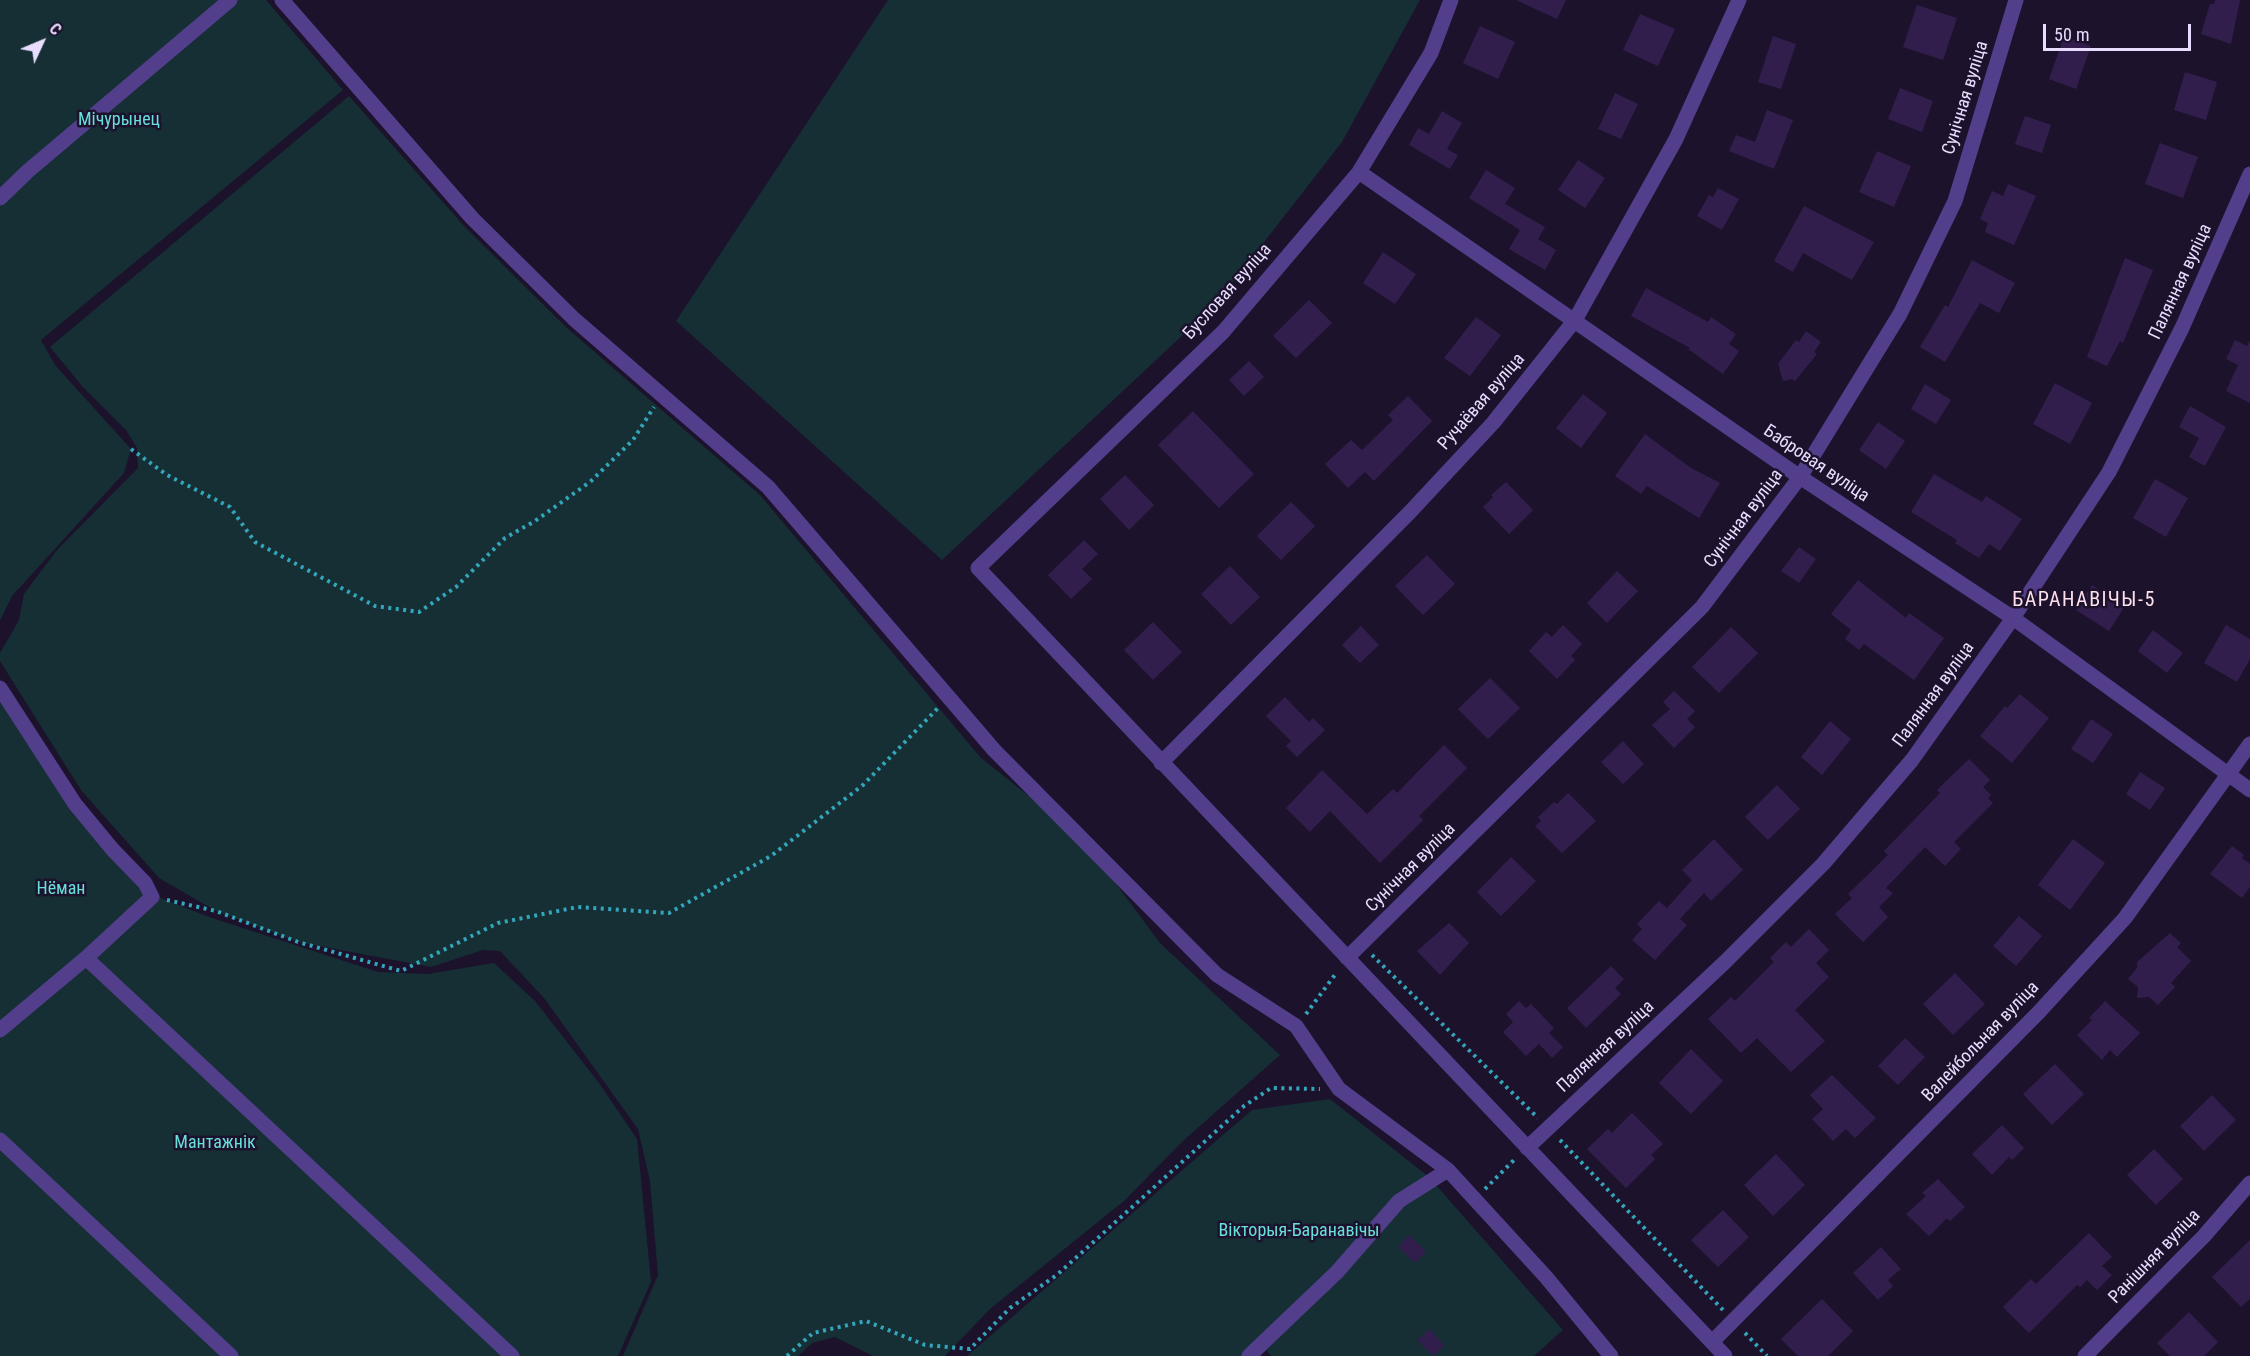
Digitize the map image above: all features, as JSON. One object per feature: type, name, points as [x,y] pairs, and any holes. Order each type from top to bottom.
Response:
[{"type":"street","points":[[0,198],[28,171],[230,0]]},
{"type":"street","points":[[282,0],[472,218],[574,319],[768,487],[994,750],[1216,975],[1296,1026],[1339,1089],[1448,1170],[1476,1198],[1611,1356]]},
{"type":"street","name":"Бусловая вуліца","points":[[1161,763],[978,568],[1223,332],[1359,172],[1431,53],[1452,0]]},
{"type":"street","name":"Ручаёвая вуліца","points":[[1161,763],[1470,447],[1575,320],[1676,139],[1739,0]]},
{"type":"street","name":"Сунічная вуліца","points":[[1347,958],[1702,607],[1800,477],[1900,314],[1955,201],[2016,0]]},
{"type":"street","name":"Бабровая вуліца","points":[[1359,172],[1800,477],[2013,618],[2250,790]]},
{"type":"street","name":"Палянная вуліца","points":[[1527,1148],[1725,962],[1823,864],[1912,760],[2013,618],[2109,472],[2182,328],[2250,174]]},
{"type":"street","points":[[0,688],[75,804],[113,850],[145,883],[152,897],[86,958],[2,1024]]},
{"type":"street","name":"Валейбольная вуліца","points":[[1712,1342],[2039,1012],[2125,918],[2230,775],[2250,744]]},
{"type":"street","points":[[1161,763],[1725,1356]]},
{"type":"street","points":[[86,958],[512,1356]]},
{"type":"street","points":[[0,1140],[231,1356]]},
{"type":"street","points":[[1249,1356],[1337,1272],[1399,1201],[1448,1170]]},
{"type":"street","name":"Ранішняя вуліца","points":[[2085,1356],[2204,1236],[2250,1183]]},
{"type":"path","points":[[131,449],[167,475],[230,507],[255,542],[375,606],[419,612],[456,587],[505,538],[535,521],[590,482],[633,440],[663,394]]},
{"type":"path","points":[[152,897],[216,911],[298,942],[400,971],[498,923],[578,907],[669,913],[771,856],[863,785],[949,697]]},
{"type":"path","points":[[1361,945],[1548,1128],[1767,1356]]},
{"type":"path","points":[[1296,1026],[1347,958]]},
{"type":"path","points":[[787,1356],[813,1333],[866,1321],[925,1345],[970,1349],[1011,1308],[1058,1274],[1244,1106],[1271,1088],[1339,1089]]},
{"type":"path","points":[[1476,1198],[1527,1148]]},
{"type":"green space","name":"Мічурынец","points":[[0,0],[266,0],[343,90],[41,340],[55,365],[131,449],[124,473],[12,596],[0,621]]},
{"type":"green space","points":[[888,0],[1420,0],[1342,142],[1215,305],[942,560],[676,321]]},
{"type":"green space","points":[[349,96],[465,227],[567,328],[760,495],[981,758],[1082,838],[1160,943],[1280,1055],[1183,1141],[1124,1201],[990,1309],[945,1356],[873,1356],[835,1337],[812,1343],[798,1356],[623,1356],[658,1275],[650,1181],[638,1129],[544,998],[500,951],[483,950],[431,967],[298,942],[216,911],[159,878],[81,790],[0,661],[0,653],[19,620],[24,594],[57,550],[138,468],[137,448],[126,430],[82,386],[50,347]]},
{"type":"green space","name":"Мантажнік","points":[[0,697],[143,891],[209,917],[378,972],[428,974],[494,963],[535,1001],[599,1083],[637,1139],[651,1282],[618,1356],[0,1356]]},
{"type":"green space","name":"Вікторыя-Баранавічы","points":[[1330,1099],[1429,1177],[1563,1330],[1534,1356],[1271,1356],[1267,1350],[1260,1356],[967,1356],[1252,1110]]},
{"type":"building","points":[[1516,0],[1566,0],[1557,19]]},
{"type":"building","points":[[2215,0],[2240,0],[2231,44],[2201,34],[2210,4],[2214,4]]},
{"type":"building","points":[[1917,5],[1957,18],[1943,60],[1903,47]]},
{"type":"building","points":[[1640,14],[1675,29],[1658,66],[1623,50]]},
{"type":"building","points":[[1480,26],[1515,42],[1498,79],[1463,63]]},
{"type":"building","points":[[1773,36],[1796,44],[1781,89],[1758,82]]},
{"type":"building","points":[[2064,37],[2091,46],[2076,89],[2049,79]]},
{"type":"building","points":[[2185,72],[2217,82],[2206,120],[2174,110]]},
{"type":"building","points":[[1900,88],[1933,101],[1922,132],[1888,119]]},
{"type":"building","points":[[1615,93],[1638,104],[1621,139],[1598,129]]},
{"type":"building","points":[[1767,110],[1793,120],[1774,169],[1729,151],[1736,135],[1755,142]]},
{"type":"building","points":[[1442,111],[1462,123],[1447,149],[1458,155],[1450,169],[1409,145],[1418,128],[1429,134]]},
{"type":"building","points":[[2025,116],[2051,125],[2042,153],[2015,144]]},
{"type":"building","points":[[2160,143],[2198,157],[2183,198],[2145,184]]},
{"type":"building","points":[[1877,151],[1911,166],[1894,207],[1859,192]]},
{"type":"building","points":[[1578,160],[1605,178],[1585,208],[1558,190]]},
{"type":"building","points":[[1486,170],[1515,188],[1505,204],[1545,227],[1538,239],[1556,250],[1545,270],[1509,249],[1520,230],[1469,198]]},
{"type":"building","points":[[2008,184],[2036,196],[2014,245],[1985,232],[1988,223],[1980,219],[1992,191],[2003,196]]},
{"type":"building","points":[[1718,188],[1739,199],[1722,230],[1697,216],[1709,195],[1713,197]]},
{"type":"building","points":[[1804,206],[1874,242],[1852,280],[1803,253],[1793,272],[1774,261]]},
{"type":"building","points":[[1383,252],[1416,274],[1395,304],[1363,283]]},
{"type":"building","points":[[2125,258],[2153,270],[2123,343],[2120,341],[2107,366],[2087,357]]},
{"type":"building","points":[[1972,260],[2015,283],[1999,313],[1980,303],[1945,362],[1920,347],[1945,305],[1948,307]]},
{"type":"building","points":[[1646,288],[1708,322],[1711,317],[1736,334],[1729,344],[1739,351],[1723,374],[1688,349],[1690,348],[1631,316]]},
{"type":"building","points":[[1309,300],[1332,323],[1296,358],[1273,336]]},
{"type":"building","points":[[1476,317],[1501,335],[1470,376],[1444,358]]},
{"type":"building","points":[[1806,331],[1821,342],[1814,352],[1817,354],[1795,381],[1792,379],[1783,381],[1778,364],[1796,340],[1799,342]]},
{"type":"building","points":[[2235,340],[2247,346],[2250,340],[2250,403],[2226,391],[2238,365],[2226,359]]},
{"type":"building","points":[[1249,361],[1264,377],[1244,396],[1229,380]]},
{"type":"building","points":[[2055,383],[2092,403],[2070,444],[2033,424]]},
{"type":"building","points":[[1925,384],[1951,400],[1936,424],[1911,409]]},
{"type":"building","points":[[1583,394],[1607,413],[1581,448],[1556,428]]},
{"type":"building","points":[[1408,396],[1432,421],[1374,481],[1365,472],[1348,488],[1325,464],[1351,440],[1362,450],[1393,420],[1388,415]]},
{"type":"building","points":[[2190,406],[2226,427],[2205,466],[2189,457],[2199,438],[2179,427]]},
{"type":"building","points":[[1193,411],[1254,474],[1219,508],[1158,445]]},
{"type":"building","points":[[1878,422],[1905,441],[1886,469],[1859,450]]},
{"type":"building","points":[[1645,434],[1691,468],[1720,483],[1699,518],[1647,486],[1641,494],[1615,476]]},
{"type":"building","points":[[1934,474],[1982,502],[1986,496],[2022,519],[2000,551],[1989,544],[1979,558],[1955,543],[1957,540],[1911,512]]},
{"type":"building","points":[[1125,475],[1154,505],[1129,530],[1100,499]]},
{"type":"building","points":[[2155,479],[2188,498],[2166,537],[2133,518]]},
{"type":"building","points":[[1506,482],[1533,510],[1509,534],[1483,507],[1493,497],[1491,495]]},
{"type":"building","points":[[1291,502],[1315,526],[1281,560],[1257,536]]},
{"type":"building","points":[[1084,540],[1098,554],[1082,569],[1092,579],[1071,599],[1048,575]]},
{"type":"building","points":[[1799,547],[1816,559],[1799,583],[1781,571]]},
{"type":"building","points":[[1427,555],[1455,584],[1423,615],[1395,586]]},
{"type":"building","points":[[1230,566],[1260,597],[1231,625],[1201,594]]},
{"type":"building","points":[[1617,571],[1638,591],[1607,623],[1587,603]]},
{"type":"building","points":[[1858,580],[1906,618],[1909,613],[1944,638],[1914,680],[1864,644],[1859,650],[1845,639],[1851,630],[1831,614]]},
{"type":"building","points":[[2092,585],[2125,606],[2109,631],[2076,610]]},
{"type":"building","points":[[1153,622],[1182,652],[1153,680],[1124,650]]},
{"type":"building","points":[[1563,625],[1582,644],[1571,656],[1575,660],[1557,679],[1529,651],[1546,632],[1552,637]]},
{"type":"building","points":[[2226,625],[2250,639],[2250,659],[2237,682],[2204,663]]},
{"type":"building","points":[[1361,626],[1379,645],[1360,663],[1342,645]]},
{"type":"building","points":[[1731,627],[1758,653],[1719,693],[1692,667]]},
{"type":"building","points":[[2153,630],[2183,653],[2167,673],[2138,651]]},
{"type":"building","points":[[1490,678],[1520,708],[1488,739],[1458,709]]},
{"type":"building","points":[[1674,691],[1695,711],[1687,719],[1695,727],[1674,748],[1652,725],[1670,709],[1663,702]]},
{"type":"building","points":[[2020,694],[2049,718],[2012,763],[1980,736],[2005,706],[2007,708]]},
{"type":"building","points":[[1285,697],[1309,722],[1313,718],[1325,730],[1297,757],[1286,746],[1291,741],[1266,716]]},
{"type":"building","points":[[2091,719],[2113,734],[2093,763],[2071,749]]},
{"type":"building","points":[[1830,721],[1851,739],[1822,775],[1801,757]]},
{"type":"building","points":[[1623,741],[1644,764],[1623,784],[1601,762]]},
{"type":"building","points":[[1444,745],[1467,768],[1419,816],[1423,820],[1380,863],[1330,811],[1310,832],[1286,808],[1322,770],[1367,814],[1393,789],[1397,793]]},
{"type":"building","points":[[1969,759],[1990,780],[1983,787],[1991,795],[1988,798],[1993,803],[1954,842],[1961,849],[1945,866],[1925,847],[1886,888],[1893,893],[1879,907],[1888,917],[1863,942],[1835,914],[1852,898],[1848,894],[1888,855],[1884,851],[1940,793],[1937,790]]},
{"type":"building","points":[[2140,772],[2165,788],[2150,810],[2126,794]]},
{"type":"building","points":[[1777,785],[1800,809],[1768,840],[1745,817]]},
{"type":"building","points":[[1568,793],[1596,821],[1562,853],[1535,826],[1541,821],[1538,817]]},
{"type":"building","points":[[1714,839],[1743,870],[1711,901],[1704,893],[1680,919],[1687,925],[1655,960],[1632,940],[1642,929],[1637,924],[1659,901],[1667,908],[1692,880],[1682,870]]},
{"type":"building","points":[[2073,839],[2105,863],[2070,910],[2038,885]]},
{"type":"building","points":[[2232,846],[2244,855],[2242,858],[2250,864],[2250,887],[2242,898],[2210,874]]},
{"type":"building","points":[[1511,857],[1536,881],[1501,916],[1477,892]]},
{"type":"building","points":[[2019,916],[2042,936],[2016,966],[1993,946]]},
{"type":"building","points":[[1449,923],[1469,943],[1440,975],[1417,951]]},
{"type":"building","points":[[1809,929],[1829,950],[1816,963],[1829,977],[1795,1010],[1825,1041],[1791,1072],[1757,1038],[1741,1053],[1708,1019],[1731,997],[1735,1001],[1774,962],[1770,958],[1786,942],[1791,947]]},
{"type":"building","points":[[2170,933],[2181,943],[2177,947],[2191,961],[2171,983],[2175,987],[2158,1005],[2149,997],[2137,998],[2138,987],[2128,979],[2137,968],[2137,962]]},
{"type":"building","points":[[1611,966],[1624,979],[1615,988],[1621,994],[1586,1028],[1567,1008]]},
{"type":"building","points":[[1955,973],[1985,1004],[1953,1035],[1923,1004]]},
{"type":"building","points":[[1519,1001],[1526,1008],[1531,1004],[1554,1028],[1549,1033],[1563,1047],[1552,1058],[1539,1044],[1526,1056],[1503,1032],[1513,1022],[1506,1014]]},
{"type":"building","points":[[2105,1001],[2140,1033],[2117,1057],[2110,1050],[2102,1060],[2077,1035],[2092,1020],[2089,1018]]},
{"type":"building","points":[[1905,1038],[1925,1057],[1898,1085],[1878,1066]]},
{"type":"building","points":[[1691,1049],[1723,1081],[1691,1114],[1659,1083]]},
{"type":"building","points":[[2055,1064],[2084,1094],[2052,1125],[2023,1094]]},
{"type":"building","points":[[1832,1075],[1876,1118],[1855,1138],[1846,1129],[1833,1141],[1812,1119],[1823,1109],[1810,1095]]},
{"type":"building","points":[[2212,1095],[2236,1120],[2204,1151],[2180,1126]]},
{"type":"building","points":[[1632,1113],[1663,1144],[1651,1155],[1655,1159],[1626,1188],[1587,1149],[1608,1129],[1612,1133]]},
{"type":"building","points":[[2002,1125],[2024,1148],[2012,1160],[2009,1157],[1992,1175],[1972,1154]]},
{"type":"building","points":[[2154,1149],[2183,1179],[2156,1205],[2127,1175]]},
{"type":"building","points":[[1776,1154],[1805,1185],[1773,1216],[1744,1185]]},
{"type":"building","points":[[1938,1179],[1965,1207],[1950,1221],[1947,1218],[1929,1236],[1906,1214],[1926,1196],[1922,1193]]},
{"type":"building","points":[[1723,1210],[1749,1237],[1718,1267],[1691,1240]]},
{"type":"building","points":[[2089,1233],[2112,1257],[2102,1266],[2112,1275],[2097,1290],[2087,1280],[2080,1287],[2077,1285],[2029,1333],[2003,1307],[2031,1279],[2036,1284]]},
{"type":"building","points":[[1409,1235],[1426,1251],[1415,1263],[1398,1247]]},
{"type":"building","points":[[2250,1240],[2250,1299],[2241,1307],[2212,1277]]},
{"type":"building","points":[[1881,1247],[1901,1269],[1888,1280],[1893,1286],[1878,1300],[1853,1273]]},
{"type":"building","points":[[1822,1299],[1853,1331],[1828,1356],[1798,1356],[1781,1339]]},
{"type":"building","points":[[2189,1312],[2218,1342],[2204,1356],[2170,1356],[2157,1343]]},
{"type":"building","points":[[1430,1329],[1444,1346],[1433,1356],[1417,1340]]},
{"type":"district","name":"БАРАНАВІЧЫ-5","points":[[2084,601]]},
{"type":"park label","name":"Нёман","points":[[61,889]]}]
